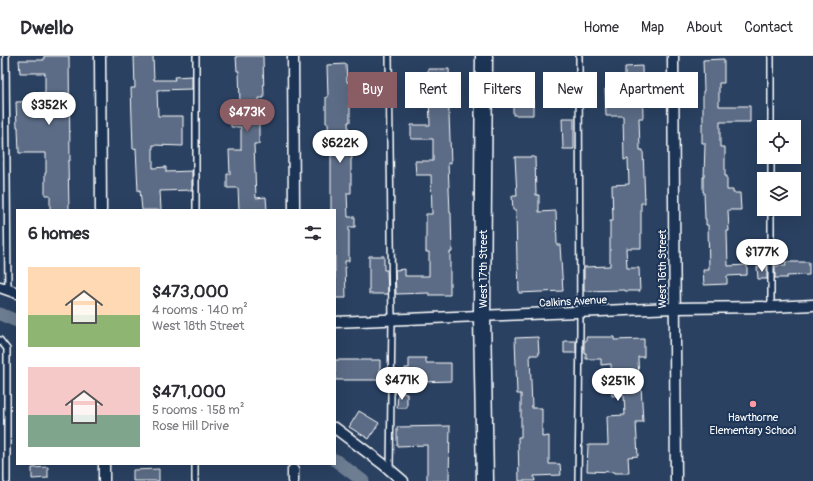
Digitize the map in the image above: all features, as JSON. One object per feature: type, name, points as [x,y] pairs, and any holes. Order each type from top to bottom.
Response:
[{"type":"main road","name":"West 17th Street","points":[[484,56],[482,316],[485,481]]},
{"type":"street","points":[[100,56],[101,209]]},
{"type":"street","points":[[293,56],[294,209]]},
{"type":"street","name":"West 16th Street","points":[[673,56],[676,481]]},
{"type":"street","name":"Calkins Avenue","points":[[336,322],[674,308],[771,308],[813,306]]},
{"type":"street","points":[[336,429],[403,481]]},
{"type":"street","points":[[104,465],[104,481]]},
{"type":"street","points":[[292,470],[293,481]]},
{"type":"lane","points":[[6,56],[8,290]]},
{"type":"lane","points":[[196,56],[196,209]]},
{"type":"lane","points":[[389,56],[392,320],[390,470]]},
{"type":"lane","points":[[578,481],[580,312],[579,56]]},
{"type":"lane","points":[[771,56],[771,120]]},
{"type":"lane","points":[[771,216],[771,308]]},
{"type":"lane","points":[[0,340],[7,349],[7,481]]},
{"type":"lane","points":[[195,465],[195,481]]},
{"type":"building","points":[[44,56],[69,56],[69,209],[50,209],[50,195],[45,195],[46,153],[19,153],[16,102],[39,101],[39,93],[45,93],[45,73],[20,73],[19,60],[44,60]]},
{"type":"building","points":[[134,56],[153,56],[154,80],[175,80],[174,77],[192,76],[192,89],[157,90],[158,116],[183,116],[183,146],[153,145],[153,168],[166,167],[166,172],[192,171],[192,190],[160,191],[161,209],[142,209],[140,190],[138,191],[136,148],[133,149],[131,88],[135,88]]},
{"type":"building","points":[[236,56],[263,56],[264,98],[259,98],[259,144],[254,144],[256,198],[266,197],[267,209],[239,209],[238,188],[227,188],[227,174],[230,174],[229,150],[241,150],[241,127],[231,127],[231,104],[240,103],[239,71],[237,71]]},
{"type":"building","points":[[724,59],[724,83],[719,83],[719,106],[750,106],[750,122],[720,122],[720,147],[725,147],[725,176],[727,176],[727,190],[733,190],[733,193],[740,193],[741,210],[728,210],[728,266],[747,265],[747,275],[727,276],[727,284],[704,285],[703,270],[709,270],[708,225],[706,225],[705,219],[703,192],[705,143],[702,143],[704,91],[703,60]]},
{"type":"building","points":[[346,64],[348,108],[350,108],[350,122],[348,122],[349,144],[351,144],[352,159],[351,193],[347,193],[348,217],[355,217],[355,227],[349,227],[349,261],[345,261],[346,298],[336,298],[336,209],[331,209],[331,152],[329,152],[328,123],[326,123],[326,97],[328,97],[327,65]]},
{"type":"building","points":[[642,66],[642,72],[625,72],[625,67]]},
{"type":"building","points":[[428,69],[449,69],[449,72],[428,72]]},
{"type":"building","points":[[429,108],[449,108],[451,163],[448,163],[452,252],[450,252],[450,295],[429,295],[429,293],[396,294],[395,270],[405,269],[405,276],[429,276],[429,252],[426,252],[426,214],[432,214],[431,175],[416,175],[415,161],[433,161],[433,139],[411,139],[411,125],[430,125]]},
{"type":"building","points":[[513,108],[533,108],[533,115],[513,115]]},
{"type":"building","points":[[606,108],[643,108],[643,118],[639,118],[640,150],[643,150],[645,203],[641,203],[641,248],[626,248],[627,268],[639,268],[640,291],[584,291],[584,267],[610,266],[610,221],[613,221],[612,185],[629,184],[628,159],[624,160],[623,116],[606,116]]},
{"type":"building","points":[[562,118],[574,118],[574,149],[563,149]]},
{"type":"building","points":[[515,157],[535,157],[536,195],[539,195],[539,212],[556,211],[557,245],[560,245],[563,291],[519,293],[516,210],[513,210],[512,196],[517,196]]},
{"type":"building","points":[[369,256],[384,256],[384,270],[387,270],[388,294],[369,294]]},
{"type":"building","points":[[785,262],[809,262],[809,275],[775,278],[775,266],[786,266]]},
{"type":"building","points":[[767,266],[767,279],[758,279],[757,267]]},
{"type":"building","points":[[538,337],[539,355],[530,355],[532,408],[542,408],[542,437],[549,436],[549,464],[560,464],[561,475],[534,476],[535,481],[519,481],[518,437],[521,437],[521,394],[517,394],[515,338]]},
{"type":"building","points":[[586,337],[614,337],[614,340],[644,339],[644,357],[638,357],[643,422],[636,422],[638,456],[628,457],[629,473],[587,471],[588,445],[608,445],[607,416],[625,415],[624,395],[612,396],[611,364],[601,365],[601,359],[586,359],[586,353],[584,353],[584,341],[586,341]]},
{"type":"building","points":[[564,341],[576,341],[576,353],[564,353]]},
{"type":"building","points":[[409,358],[426,358],[426,363],[451,363],[451,381],[420,382],[421,388],[405,388],[405,368],[409,368]]},
{"type":"building","points":[[336,360],[380,360],[380,380],[336,380]]},
{"type":"building","points":[[398,393],[407,393],[407,408],[397,408]]},
{"type":"building","points":[[359,411],[379,423],[369,439],[349,427]]},
{"type":"building","points":[[450,426],[449,481],[427,481],[427,445],[397,446],[397,427]]},
{"type":"building","points":[[48,467],[48,478],[32,479],[32,468]]},
{"type":"building","points":[[159,469],[159,481],[133,481],[133,470]]},
{"type":"waterway","points":[[0,314],[16,321]]},
{"type":"waterway","points":[[336,461],[363,481]]},
{"type":"place","name":"Hawthorne Elementary School","points":[[753,404]]}]
